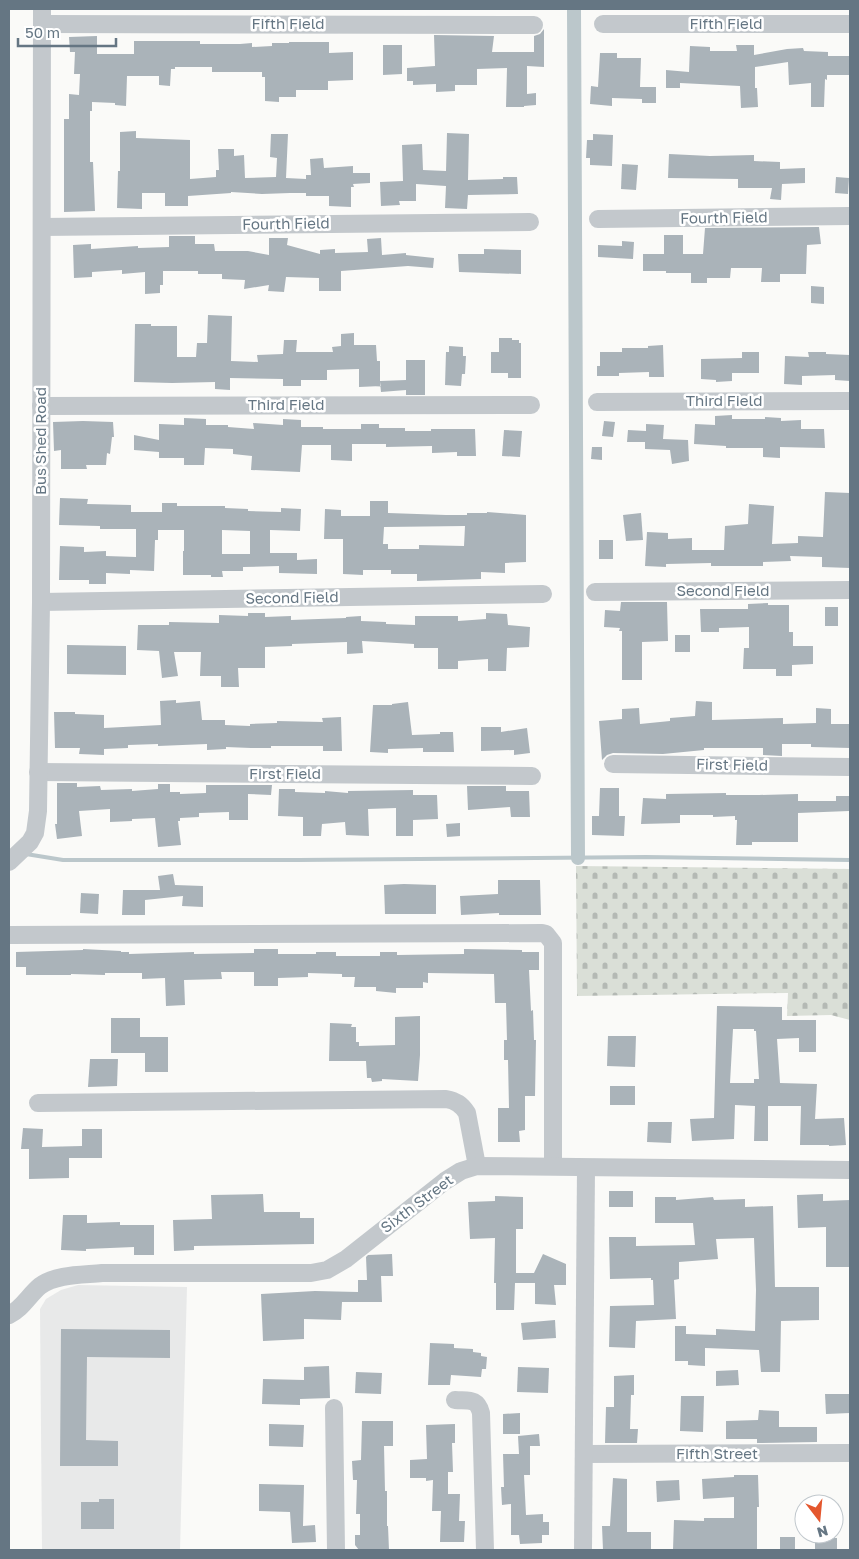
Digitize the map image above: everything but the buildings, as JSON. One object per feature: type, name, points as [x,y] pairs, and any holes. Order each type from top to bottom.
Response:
[{"type":"street","name":"Fifth Field","points":[[42,16],[534,25]]},
{"type":"street","name":"Bus Shed Road","points":[[9,862],[30,842],[35,832],[38,811],[41,602],[42,16]]},
{"type":"street","name":"Fifth Field","points":[[603,24],[850,24]]},
{"type":"street","name":"Fourth Field","points":[[598,219],[850,216]]},
{"type":"street","name":"Fourth Field","points":[[42,227],[530,222]]},
{"type":"street","name":"Third Field","points":[[598,402],[850,401]]},
{"type":"street","name":"Third Field","points":[[41,406],[531,405]]},
{"type":"street","name":"Second Field","points":[[596,592],[850,590]]},
{"type":"street","name":"Second Field","points":[[41,602],[543,594]]},
{"type":"street","name":"First Field","points":[[613,764],[850,767]]},
{"type":"street","name":"First Field","points":[[38,772],[532,776]]},
{"type":"street","points":[[9,935],[542,932],[546,934],[553,944],[553,1166]]},
{"type":"street","points":[[38,1102],[446,1099],[457,1102],[466,1113],[477,1166]]},
{"type":"street","name":"Sixth Street","points":[[9,1315],[18,1310],[41,1286],[59,1278],[102,1274],[311,1273],[327,1270],[346,1259],[445,1181],[461,1171],[477,1166],[850,1170]]},
{"type":"street","points":[[583,1550],[586,1168]]},
{"type":"street","points":[[455,1400],[475,1402],[479,1406],[481,1413],[485,1550]]},
{"type":"street","points":[[334,1408],[336,1550]]},
{"type":"street","name":"Fifth Street","points":[[584,1454],[850,1453]]},
{"type":"shaded area","points":[[78,1285],[187,1287],[180,1550],[42,1550],[40,1309],[46,1299],[61,1290]]},
{"type":"green space","points":[[576,866],[850,869],[850,1020],[831,1015],[787,1016],[788,993],[577,996]]},
{"type":"waterway","points":[[574,9],[578,858]]},
{"type":"waterway","points":[[26,854],[63,860],[646,857],[850,860]]}]
